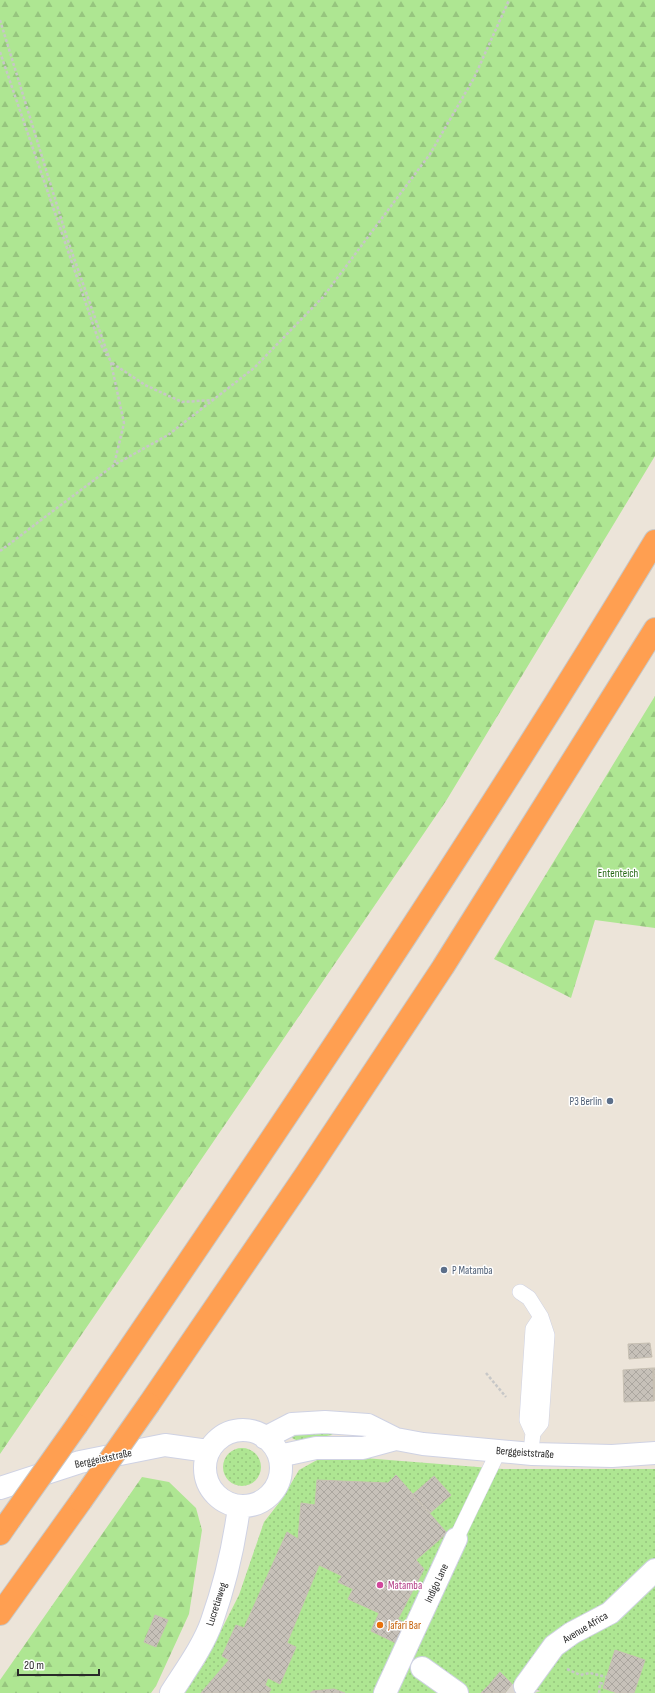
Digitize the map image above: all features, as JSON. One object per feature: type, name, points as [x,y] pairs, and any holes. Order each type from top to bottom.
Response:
[{"type":"highway","points":[[4,1527],[77,1425],[264,1151],[398,948],[521,756],[655,541]]},
{"type":"highway","points":[[0,1614],[149,1404],[306,1174],[443,967],[655,630]]},
{"type":"street","name":"Berggeiststraße","points":[[265,1438],[292,1424],[325,1422],[368,1425],[396,1439],[423,1444],[499,1450],[532,1444],[612,1456],[655,1453]]},
{"type":"street","points":[[245,1430],[260,1434],[265,1438],[271,1443],[279,1456],[281,1471],[277,1485],[268,1497],[254,1505],[239,1507],[225,1502],[213,1493],[206,1480],[204,1466],[208,1451],[218,1440],[230,1432],[245,1430]]},
{"type":"street","name":"Berggeiststraße","points":[[279,1456],[316,1448],[363,1448],[396,1439]]},
{"type":"street","name":"Berggeiststraße","points":[[0,1488],[80,1462],[165,1445],[208,1451]]},
{"type":"street","name":"Lucretiaweg","points":[[171,1693],[212,1622],[235,1543],[239,1507]]},
{"type":"street","name":"Indigo Lane","points":[[385,1693],[413,1661],[456,1539]]},
{"type":"street","name":"Avenue Africa","points":[[525,1686],[554,1646],[572,1632],[610,1613],[654,1573]]},
{"type":"street","points":[[413,1661],[457,1693]]},
{"type":"lane","points":[[520,1292],[529,1298],[540,1317],[547,1335],[541,1423],[532,1444]]},
{"type":"lane","points":[[456,1539],[499,1450]]},
{"type":"path","points":[[0,551],[114,465],[168,435],[254,368],[323,297],[425,160],[474,78],[510,0]]},
{"type":"path","points":[[0,20],[68,241],[111,363],[124,423],[114,465]]},
{"type":"path","points":[[0,52],[98,339],[111,363],[145,385],[182,402],[213,400]]},
{"type":"path","points":[[486,1373],[506,1396],[507,1403]]},
{"type":"path","points":[[564,1667],[580,1675],[590,1673],[606,1677]]},
{"type":"path","points":[[599,1693],[600,1683],[604,1684]]},
{"type":"green space","points":[[0,0],[655,0],[655,456],[446,801],[0,1454]]},
{"type":"green space","name":"Ententeich","points":[[655,696],[655,928],[595,920],[571,998],[494,959]]},
{"type":"green space","points":[[309,1430],[333,1433],[332,1435],[298,1441],[292,1438],[292,1436]]},
{"type":"green space","points":[[242,1448],[252,1451],[258,1457],[261,1467],[258,1477],[252,1483],[242,1486],[232,1483],[226,1477],[223,1467],[226,1457],[232,1451]]},
{"type":"green space","points":[[326,1455],[503,1469],[655,1469],[655,1693],[182,1693],[204,1664],[239,1595],[264,1522],[282,1499],[299,1470]]},
{"type":"green space","points":[[142,1477],[169,1482],[196,1508],[202,1530],[189,1614],[156,1686],[151,1693],[0,1693],[0,1680]]},
{"type":"shaded area","points":[[512,1684],[541,1691],[535,1693],[505,1693]]},
{"type":"building","points":[[650,1343],[652,1357],[629,1359],[628,1344]]},
{"type":"building","points":[[653,1368],[654,1401],[624,1402],[623,1370]]},
{"type":"building","points":[[653,1368],[655,1368],[654,1401]]},
{"type":"building","name":"Matamba","points":[[396,1475],[447,1533],[416,1560],[424,1569],[398,1619],[407,1624],[398,1644],[371,1631],[379,1613],[348,1599],[353,1589],[338,1582],[342,1576],[319,1565],[287,1643],[296,1647],[280,1684],[268,1678],[265,1685],[271,1689],[269,1693],[201,1693],[229,1660],[222,1656],[236,1625],[244,1628],[287,1532],[298,1539],[301,1503],[315,1505],[317,1480],[388,1483]]},
{"type":"building","points":[[434,1476],[451,1495],[430,1513],[412,1495]]},
{"type":"building","points":[[155,1615],[168,1620],[156,1647],[144,1642]]},
{"type":"building","points":[[615,1650],[645,1660],[634,1693],[617,1693],[603,1688]]},
{"type":"building","points":[[500,1672],[512,1684],[505,1693],[495,1693],[489,1685]]},
{"type":"building","points":[[489,1685],[495,1693],[481,1693]]},
{"type":"building","points":[[334,1689],[345,1693],[310,1693],[313,1691]]},
{"type":"place","name":"P3 Berlin","points":[[610,1101]]},
{"type":"place","name":"P Matamba","points":[[444,1270]]},
{"type":"place","name":"Matamba","points":[[380,1585]]},
{"type":"place","name":"Jafari Bar","points":[[380,1625]]}]
